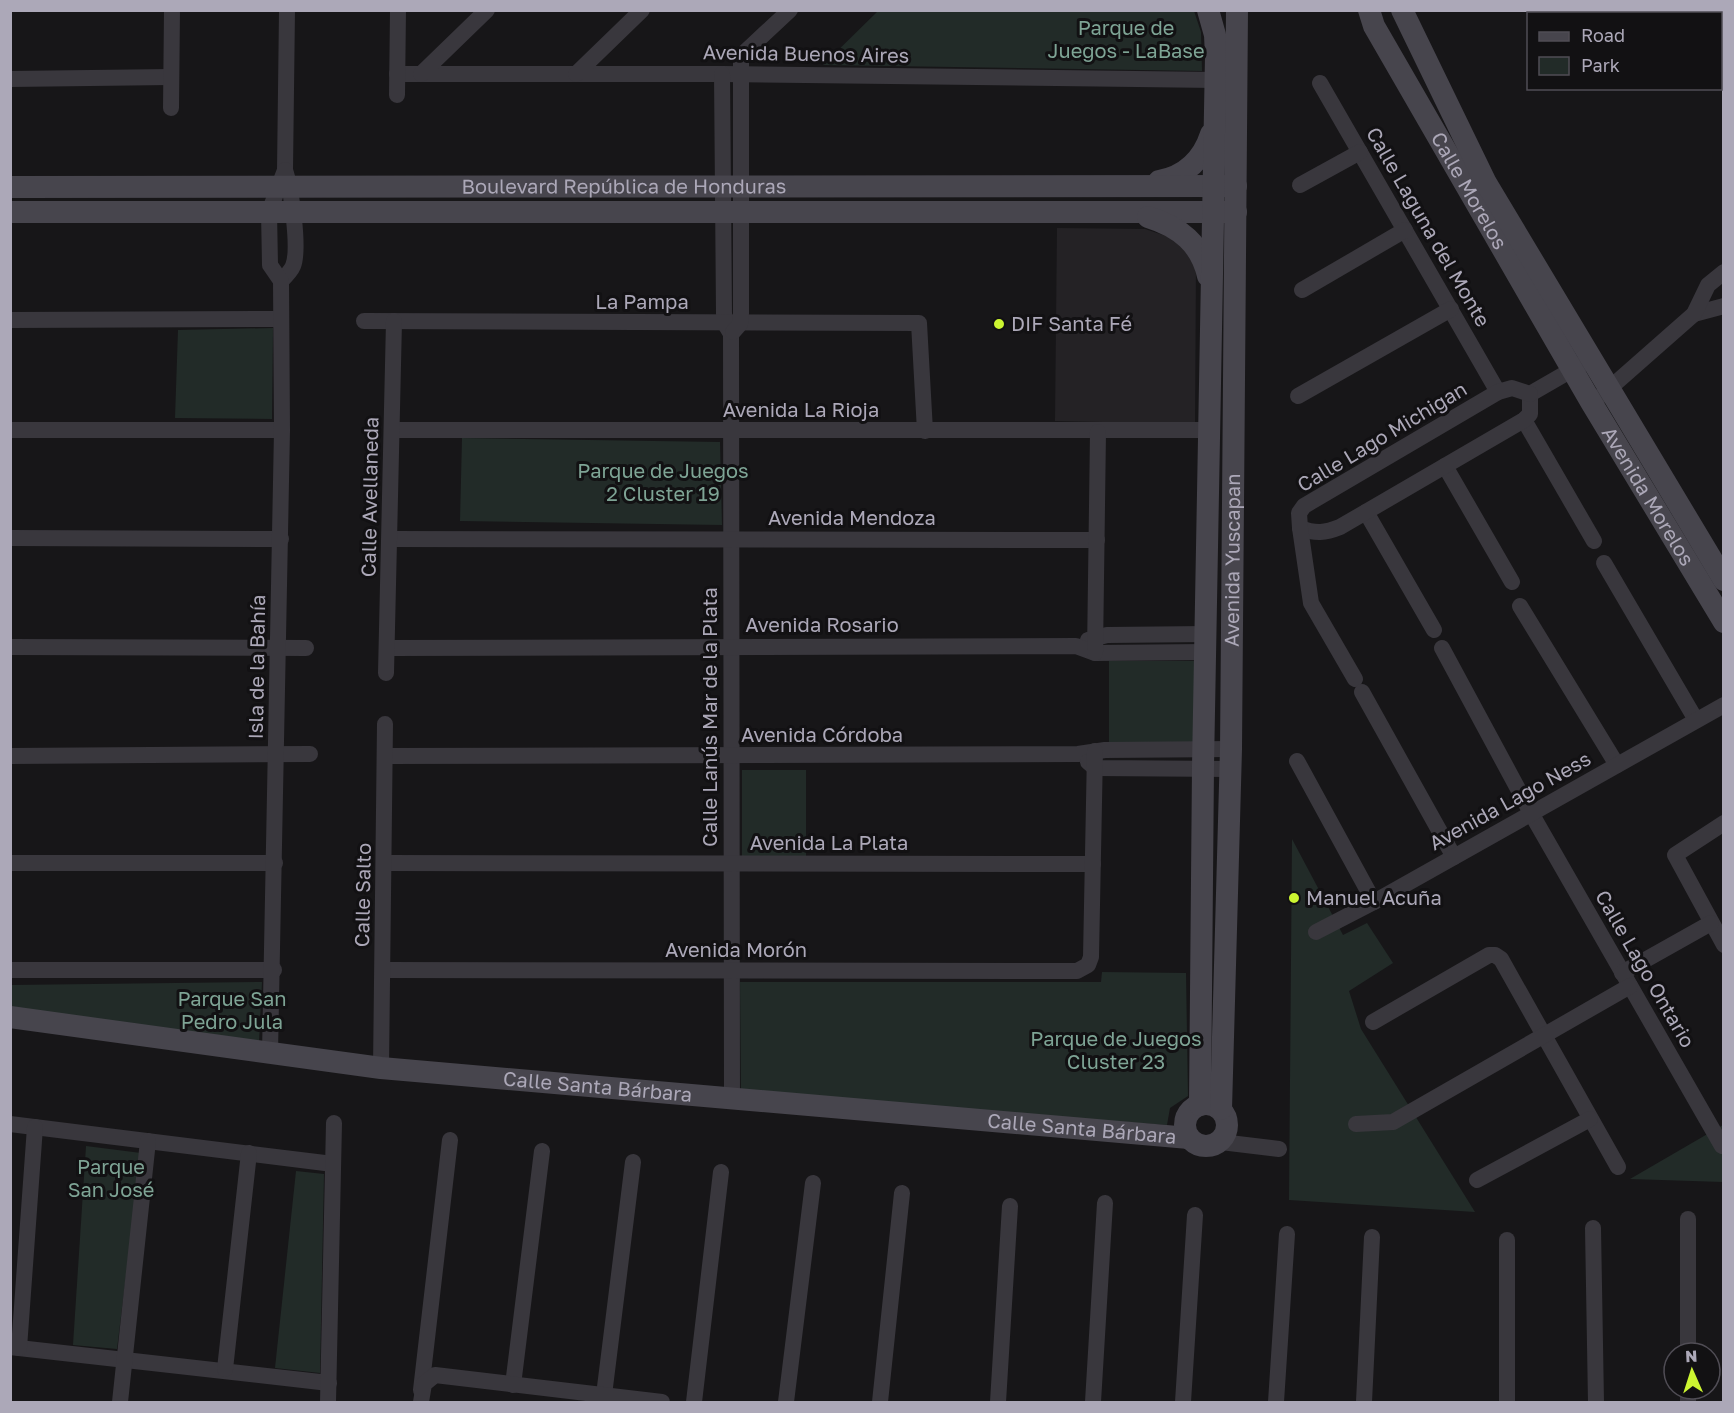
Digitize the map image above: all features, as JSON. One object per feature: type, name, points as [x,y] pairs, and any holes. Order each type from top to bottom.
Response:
[{"type":"street","points":[[171,108],[172,10]]},
{"type":"street","name":"Isla de la Bahía","points":[[281,281],[293,266],[294,211],[284,181],[287,10]]},
{"type":"street","points":[[397,95],[398,10]]},
{"type":"street","points":[[421,74],[487,10]]},
{"type":"street","points":[[576,74],[642,10]]},
{"type":"street","name":"Calle Lanús Mar de la Plata","points":[[732,1100],[732,186],[741,61],[746,51],[790,10]]},
{"type":"street","name":"Avenida Yuscapan","points":[[1208,10],[1215,35],[1215,121],[1225,186]]},
{"type":"street","name":"Avenida Yuscapan","points":[[1211,1107],[1230,759],[1225,186],[1237,10]]},
{"type":"street","name":"Calle Morelos","points":[[1369,10],[1374,26],[1446,153],[1582,364]]},
{"type":"street","name":"Calle Morelos","points":[[1402,10],[1486,183],[1582,364]]},
{"type":"street","name":"Avenida Buenos Aires","points":[[397,74],[740,74],[1215,80]]},
{"type":"street","name":"Calle Lanús Mar de la Plata","points":[[722,74],[732,186]]},
{"type":"street","points":[[10,79],[171,77]]},
{"type":"street","name":"Calle Laguna del Monte","points":[[1320,83],[1498,392]]},
{"type":"street","points":[[1135,186],[1170,179],[1186,171],[1207,148],[1215,121]]},
{"type":"street","points":[[1446,153],[1467,143]]},
{"type":"street","points":[[1300,185],[1360,152]]},
{"type":"street","name":"Isla de la Bahía","points":[[270,1053],[274,970],[282,430],[281,281],[270,265],[268,212],[284,181]]},
{"type":"street","name":"Boulevard República de Honduras","points":[[10,187],[284,181],[732,186],[1225,186]]},
{"type":"street","name":"Boulevard República de Honduras","points":[[10,212],[1225,212]]},
{"type":"street","points":[[1136,212],[1163,221],[1187,235],[1205,263],[1212,294]]},
{"type":"street","name":"Avenida Yuscapan","points":[[1211,1107],[1203,758],[1212,294],[1225,212]]},
{"type":"street","points":[[1302,290],[1405,230]]},
{"type":"street","points":[[1591,402],[1610,390],[1694,314],[1708,285],[1724,272]]},
{"type":"street","points":[[1694,314],[1724,306]]},
{"type":"street","points":[[1298,396],[1451,309]]},
{"type":"street","points":[[10,320],[281,319]]},
{"type":"street","name":"La Pampa","points":[[364,321],[732,327],[919,323],[925,431]]},
{"type":"street","name":"Calle Avellaneda","points":[[386,673],[394,321]]},
{"type":"street","points":[[1454,857],[1311,603],[1300,528],[1313,533],[1325,533],[1366,512],[1524,420],[1530,414],[1530,394],[1582,364]]},
{"type":"street","name":"Avenida Morelos","points":[[1582,364],[1610,390],[1724,580]]},
{"type":"street","name":"Avenida Morelos","points":[[1582,364],[1591,402],[1724,622]]},
{"type":"street","name":"Calle Lago Michigan","points":[[1300,528],[1299,513],[1304,506],[1498,392],[1512,388],[1530,394]]},
{"type":"street","points":[[1524,420],[1594,541]]},
{"type":"street","points":[[10,430],[282,430]]},
{"type":"street","name":"Avenida La Rioja","points":[[392,430],[1098,432],[1210,430]]},
{"type":"street","points":[[1095,645],[1098,432]]},
{"type":"street","points":[[1445,466],[1512,582]]},
{"type":"street","points":[[1366,512],[1434,630]]},
{"type":"street","points":[[10,538],[280,539]]},
{"type":"street","name":"Avenida Mendoza","points":[[390,539],[1097,540]]},
{"type":"street","points":[[1604,563],[1696,720]]},
{"type":"street","points":[[1520,606],[1617,765]]},
{"type":"street","name":"Avenida Rosario","points":[[388,648],[1076,646],[1207,643]]},
{"type":"street","points":[[10,647],[306,648]]},
{"type":"street","name":"Calle Lago Ontario","points":[[1442,648],[1531,813],[1722,1146]]},
{"type":"street","name":"Avenida Lago Ness","points":[[1316,932],[1374,902],[1724,705]]},
{"type":"street","name":"Calle Salto","points":[[381,1068],[385,724]]},
{"type":"street","points":[[10,756],[310,754]]},
{"type":"street","name":"Avenida Córdoba","points":[[386,756],[731,757],[1078,754],[1095,759]]},
{"type":"street","points":[[1093,864],[1095,759],[1230,759]]},
{"type":"street","points":[[1298,761],[1374,902]]},
{"type":"street","points":[[1724,823],[1680,849],[1675,855],[1724,945]]},
{"type":"street","points":[[10,863],[275,863]]},
{"type":"street","name":"Avenida La Plata","points":[[384,863],[1093,864]]},
{"type":"street","name":"Avenida Morón","points":[[382,970],[1077,971],[1088,965],[1091,957],[1093,864]]},
{"type":"street","points":[[1356,1124],[1393,1122],[1543,1036],[1711,923]]},
{"type":"street","points":[[1372,1022],[1489,955],[1495,955],[1501,959],[1618,1167]]},
{"type":"street","points":[[10,970],[274,970]]},
{"type":"street","name":"Calle Santa Bárbara","points":[[10,1017],[381,1068],[1189,1138]]},
{"type":"street","points":[[1211,1107],[1228,1122],[1228,1129],[1221,1142],[1215,1146],[1200,1146],[1189,1138],[1186,1119],[1189,1112],[1211,1107]]},
{"type":"street","points":[[1477,1180],[1590,1119]]},
{"type":"street","points":[[328,1402],[334,1123]]},
{"type":"street","points":[[10,1124],[333,1164]]},
{"type":"street","points":[[35,1127],[15,1347],[225,1369],[329,1383]]},
{"type":"street","points":[[421,1398],[450,1140]]},
{"type":"street","points":[[120,1402],[148,1141]]},
{"type":"street","points":[[1221,1142],[1279,1149]]},
{"type":"street","points":[[513,1385],[542,1151]]},
{"type":"street","points":[[225,1369],[249,1153]]},
{"type":"street","points":[[604,1395],[633,1162]]},
{"type":"street","points":[[694,1402],[721,1172]]},
{"type":"street","points":[[786,1402],[813,1183]]},
{"type":"street","points":[[880,1402],[902,1193]]},
{"type":"street","points":[[1093,1402],[1105,1203]]},
{"type":"street","points":[[998,1402],[1010,1206]]},
{"type":"street","points":[[1183,1402],[1195,1215]]},
{"type":"street","points":[[1688,1219],[1688,1341]]},
{"type":"street","points":[[1593,1228],[1596,1402]]},
{"type":"street","points":[[1276,1402],[1287,1234]]},
{"type":"street","points":[[1364,1402],[1372,1237]]},
{"type":"street","points":[[1507,1240],[1507,1402]]},
{"type":"street","points":[[421,1398],[423,1384],[435,1375],[662,1402]]},
{"type":"shaded area","points":[[1057,228],[1145,229],[1178,240],[1196,264],[1195,424],[1055,421]]},
{"type":"green space","name":"Parque de Juegos - LaBase","points":[[879,10],[1194,11],[1201,32],[1202,71],[823,65]]},
{"type":"green space","points":[[273,328],[272,419],[175,418],[178,330]]},
{"type":"green space","name":"Parque de Juegos 2 Cluster 19","points":[[462,438],[720,442],[722,525],[460,521]]},
{"type":"green space","points":[[1109,661],[1194,661],[1195,743],[1109,744]]},
{"type":"green space","points":[[742,770],[806,770],[806,857],[742,857]]},
{"type":"green space","points":[[1292,839],[1343,935],[1367,923],[1393,963],[1349,991],[1361,1029],[1475,1212],[1289,1200]]},
{"type":"green space","name":"Parque de Juegos Cluster 23","points":[[1102,972],[1186,973],[1188,1096],[1170,1108],[1167,1125],[741,1094],[740,982],[1101,982]]},
{"type":"green space","name":"Parque San Pedro Jula","points":[[262,982],[259,1043],[11,1008],[11,985]]},
{"type":"green space","points":[[1723,1125],[1723,1182],[1630,1179]]},
{"type":"green space","name":"Parque San José","points":[[86,1146],[141,1153],[117,1349],[73,1345]]},
{"type":"green space","points":[[296,1171],[324,1174],[320,1373],[275,1368]]},
{"type":"place","name":"DIF Santa Fé","points":[[999,324]]},
{"type":"place","name":"Manuel Acuña","points":[[1294,898]]}]
